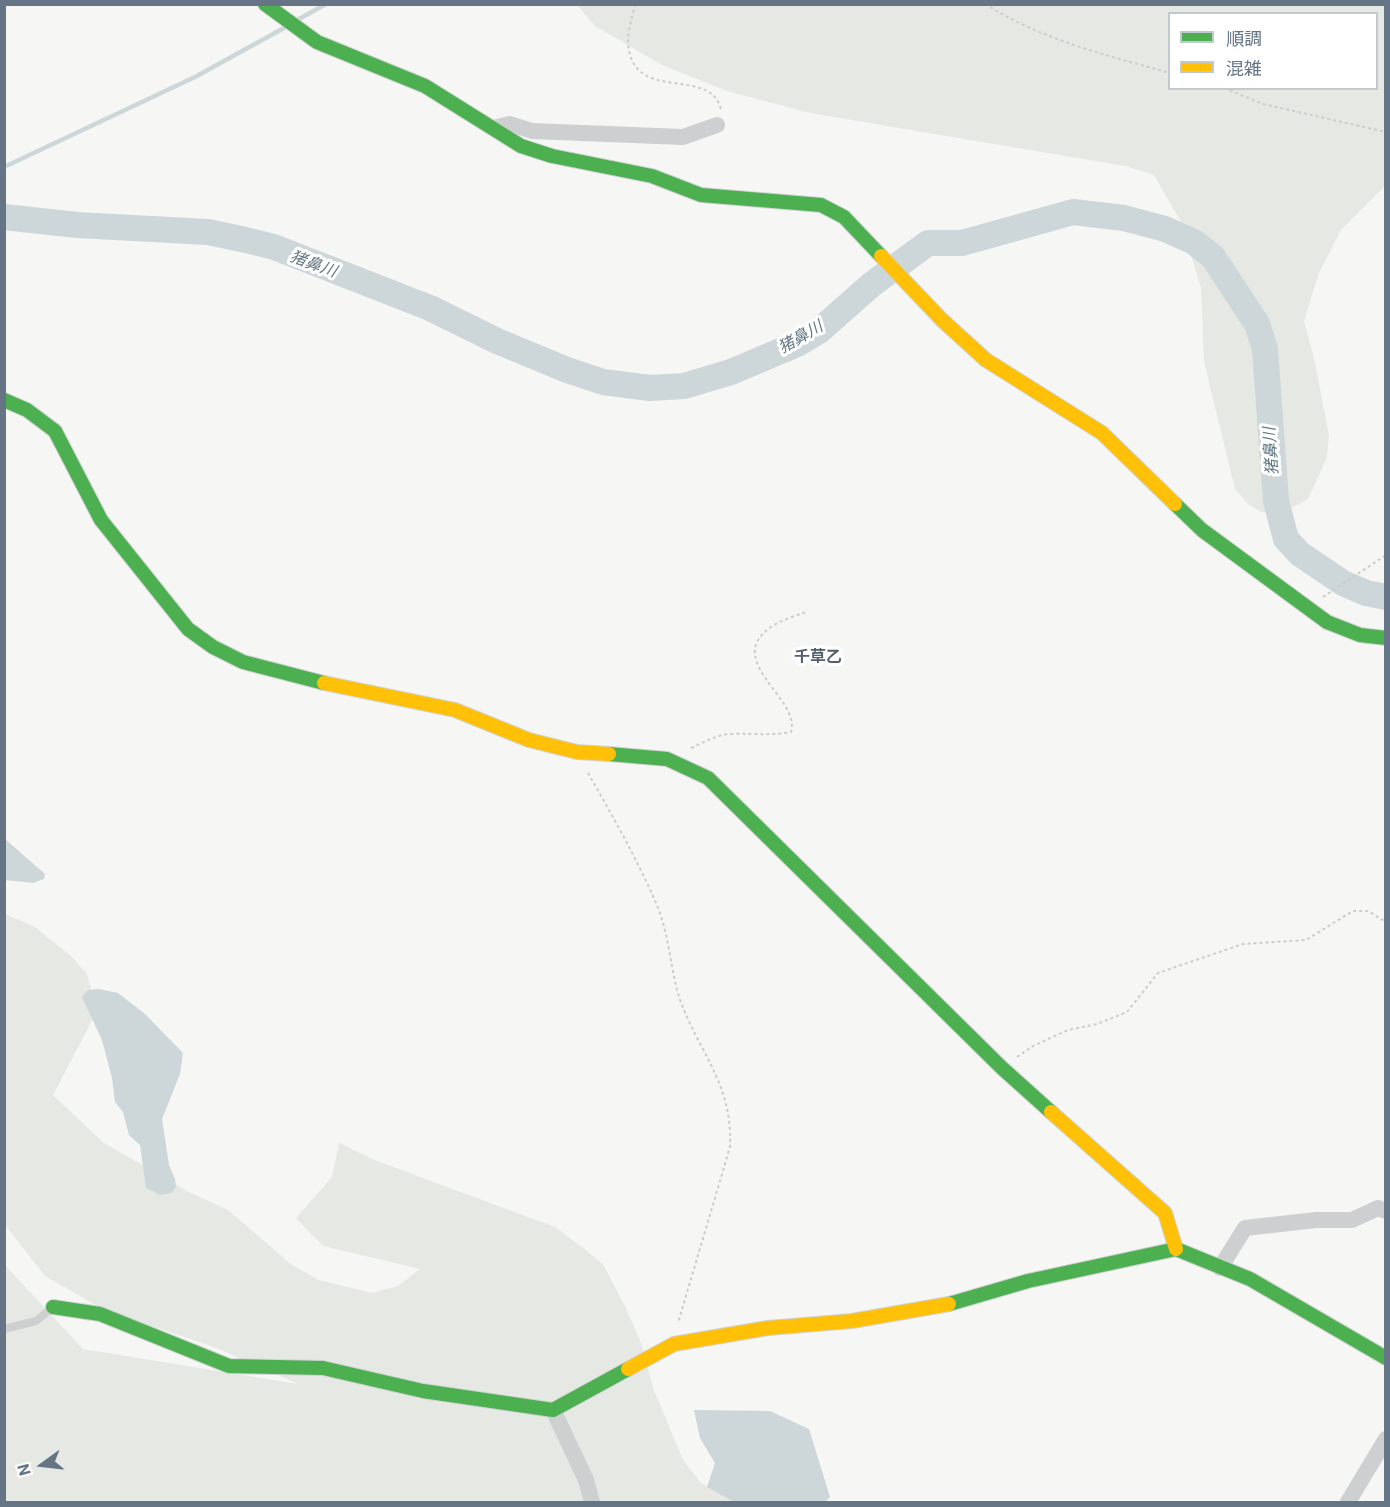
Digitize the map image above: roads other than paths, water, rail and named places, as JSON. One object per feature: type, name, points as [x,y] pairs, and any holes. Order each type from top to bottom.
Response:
[{"type":"street","points":[[272,8],[317,42],[425,87],[522,146],[552,156],[652,176],[702,195],[821,205],[844,217],[902,279],[986,360],[1102,433],[1203,530],[1309,606],[1327,622],[1360,635],[1386,638]]},
{"type":"street","points":[[493,129],[510,124],[532,131],[683,137],[717,125]]},
{"type":"street","points":[[4,400],[27,410],[55,431],[101,520],[188,628],[213,647],[243,662],[296,676],[455,710],[529,740],[577,752],[667,759],[708,778],[1002,1068],[1165,1213],[1176,1249]]},
{"type":"street","points":[[1220,1268],[1245,1228],[1316,1220],[1352,1220],[1378,1208],[1386,1211]]},
{"type":"street","points":[[53,1307],[100,1314],[230,1366],[323,1368],[423,1391],[553,1410],[674,1344],[768,1328],[852,1321],[940,1307],[1028,1281],[1176,1249],[1250,1279],[1386,1358]]},
{"type":"street","points":[[553,1410],[586,1480],[592,1503]]},
{"type":"street","points":[[1348,1503],[1386,1439]]},
{"type":"lane","points":[[4,1329],[36,1321],[53,1307]]},
{"type":"waterway","points":[[299,19],[326,4]]},
{"type":"waterway","points":[[4,167],[195,77],[284,28]]},
{"type":"waterway","name":"猪鼻川","points":[[4,217],[77,225],[208,232],[274,247],[430,308],[497,341],[567,370],[603,382],[650,388],[684,386],[731,372],[797,344],[819,331],[871,285],[928,243],[962,243],[1073,212],[1124,218],[1165,229],[1194,242],[1213,257],[1257,324],[1265,349],[1276,501],[1286,539],[1300,554],[1343,583],[1366,593],[1386,597]]},
{"type":"district","name":"千草乙","points":[[818,658]]}]
